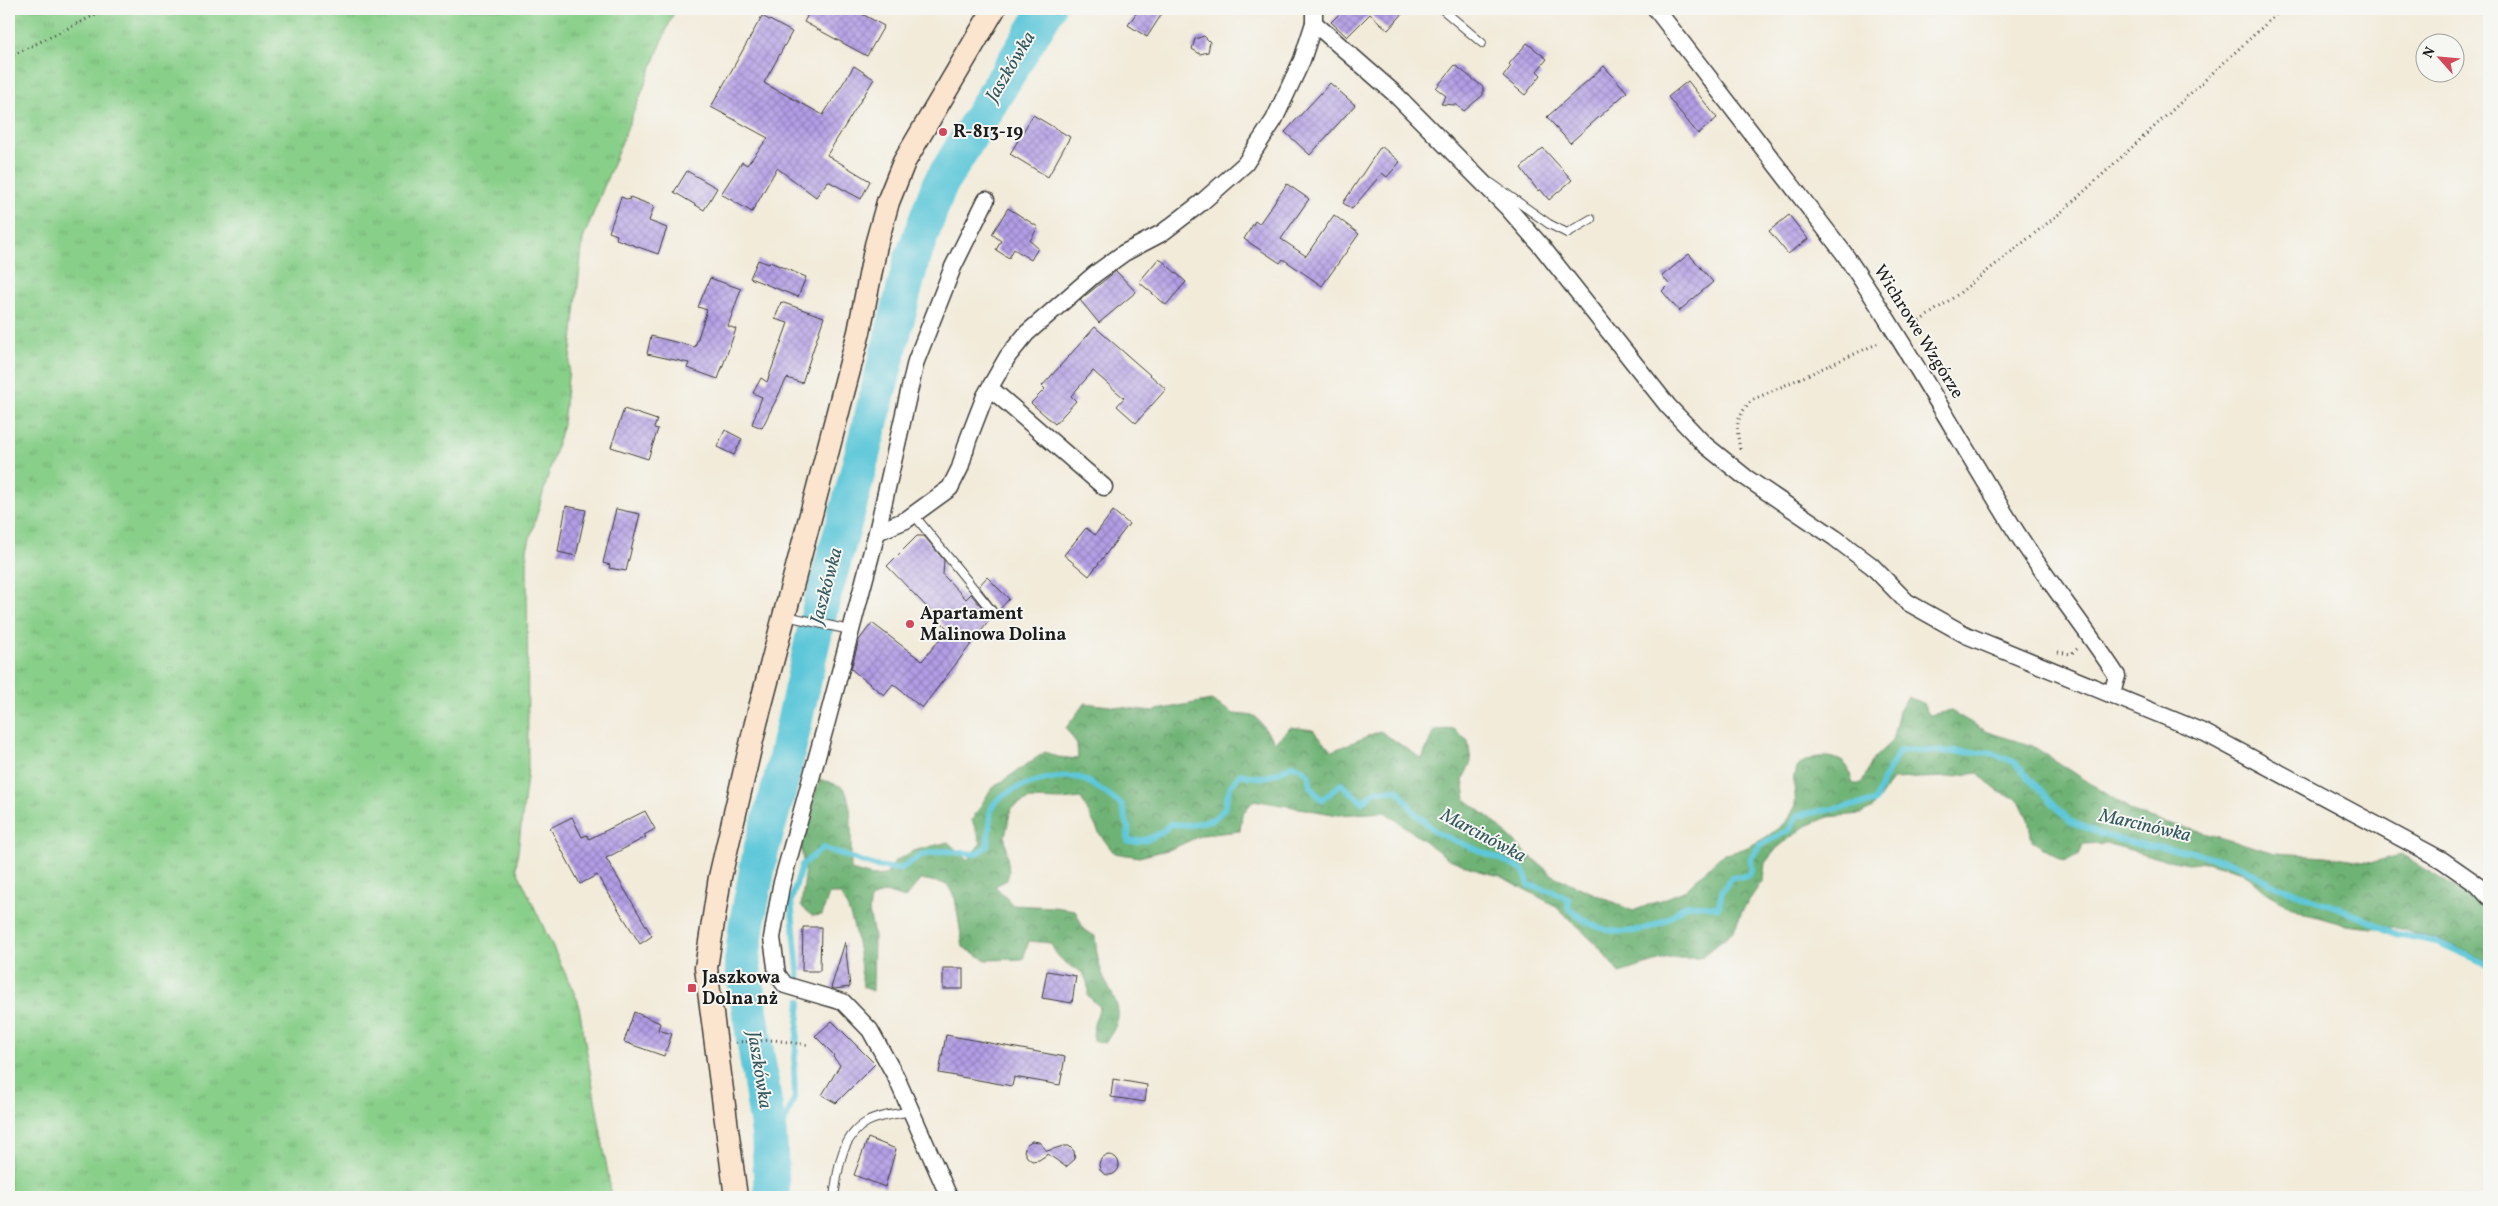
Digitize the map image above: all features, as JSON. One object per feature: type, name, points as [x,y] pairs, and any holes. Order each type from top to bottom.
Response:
[{"type":"street","points":[[736,1197],[706,968],[719,886],[756,723],[791,617],[859,332],[876,245],[888,202],[904,162],[994,9]]},
{"type":"street","name":"Wichrowe Wzgórze","points":[[1656,9],[1843,252],[1898,333],[2014,528],[2117,676],[2112,694]]},
{"type":"street","points":[[877,532],[906,520],[950,488],[960,468],[968,440],[990,388],[1008,356],[1033,328],[1095,274],[1124,253],[1162,233],[1201,203],[1245,164],[1274,120],[1302,60],[1314,16],[1472,171],[1542,248],[1668,406],[1704,444],[1746,477],[1835,538],[1872,566],[1907,602],[1966,635],[2205,733],[2442,860],[2478,886],[2489,897]]},
{"type":"street","points":[[949,1197],[896,1077],[870,1030],[843,1002],[785,985],[777,974],[772,938],[781,886],[877,532],[916,361],[953,267],[986,200]]},
{"type":"street","points":[[990,388],[1104,487]]},
{"type":"lane","points":[[1442,9],[1482,43]]},
{"type":"lane","points":[[1472,171],[1500,188],[1549,224],[1567,233],[1584,226],[1591,219]]},
{"type":"lane","points":[[914,515],[992,611]]},
{"type":"lane","points":[[791,617],[850,630]]},
{"type":"lane","points":[[834,1197],[840,1160],[848,1141],[866,1122],[912,1111]]},
{"type":"path","points":[[9,57],[93,16],[102,9]]},
{"type":"path","points":[[1746,477],[1736,430],[1740,413],[1752,400],[1855,355],[1918,324],[2064,210],[2282,9]]},
{"type":"path","points":[[716,1043],[774,1040],[808,1046]]},
{"type":"green space","points":[[9,9],[675,9],[583,239],[563,424],[527,549],[528,768],[516,868],[578,1001],[612,1197],[9,1197]]},
{"type":"green space","points":[[1908,697],[1923,703],[1929,715],[1951,711],[1987,732],[2033,746],[2139,815],[2276,853],[2326,856],[2373,862],[2401,855],[2478,901],[2489,912],[2489,962],[2436,938],[2418,935],[2394,927],[2372,928],[2346,925],[2303,913],[2268,894],[2243,872],[2207,862],[2188,864],[2158,858],[2106,843],[2083,844],[2079,855],[2064,861],[2032,841],[2028,819],[2019,800],[1997,791],[1978,773],[1946,777],[1892,779],[1873,808],[1861,814],[1828,817],[1804,827],[1777,848],[1765,863],[1763,880],[1743,909],[1734,930],[1700,958],[1668,958],[1619,973],[1598,946],[1554,905],[1500,876],[1479,871],[1449,859],[1385,812],[1338,815],[1254,800],[1242,814],[1240,831],[1202,835],[1171,849],[1139,857],[1114,853],[1099,833],[1081,798],[1062,800],[1030,799],[1011,808],[1005,837],[1009,872],[1007,880],[995,886],[1013,905],[1075,910],[1084,930],[1095,936],[1100,967],[1114,997],[1118,1012],[1113,1031],[1105,1043],[1093,1040],[1094,1024],[1100,1007],[1088,996],[1086,979],[1080,971],[1056,954],[1050,943],[1029,941],[1023,959],[986,960],[963,947],[955,898],[947,884],[921,879],[905,898],[885,892],[871,898],[869,911],[874,936],[873,991],[863,987],[854,926],[840,894],[829,894],[822,915],[812,916],[801,906],[805,876],[801,847],[820,779],[843,788],[847,794],[851,815],[851,870],[872,876],[886,875],[895,861],[913,851],[948,842],[967,860],[981,843],[972,820],[991,789],[1045,752],[1058,757],[1078,759],[1077,744],[1066,728],[1085,703],[1152,711],[1211,700],[1234,714],[1255,716],[1275,742],[1291,727],[1313,730],[1332,751],[1380,731],[1422,759],[1434,730],[1454,729],[1468,741],[1471,762],[1463,779],[1466,800],[1492,820],[1525,852],[1554,876],[1633,911],[1684,891],[1723,854],[1743,849],[1776,830],[1792,813],[1795,804],[1794,776],[1798,767],[1803,763],[1822,757],[1836,759],[1847,766],[1853,784],[1861,784],[1874,758],[1892,741],[1899,711]]},
{"type":"building","points":[[811,9],[853,9],[884,26],[867,56],[804,22]]},
{"type":"building","points":[[1139,9],[1165,9],[1147,37],[1128,25]]},
{"type":"building","points":[[1344,9],[1407,9],[1388,30],[1370,14],[1347,37],[1331,22]]},
{"type":"building","points":[[762,16],[792,32],[764,83],[823,115],[854,66],[874,79],[827,155],[870,181],[861,199],[828,181],[816,197],[777,168],[752,212],[721,194],[742,162],[747,165],[768,138],[711,107]]},
{"type":"building","points":[[1204,36],[1210,42],[1208,52],[1200,54],[1192,49],[1195,39]]},
{"type":"building","points":[[1527,43],[1547,59],[1537,71],[1541,75],[1525,95],[1503,77],[1511,66],[1509,64]]},
{"type":"building","points":[[1455,65],[1483,87],[1483,95],[1464,111],[1456,105],[1441,104],[1446,96],[1436,88]]},
{"type":"building","points":[[1604,66],[1627,92],[1570,143],[1547,117]]},
{"type":"building","points":[[1688,81],[1717,118],[1698,134],[1668,97]]},
{"type":"building","points":[[1330,83],[1355,105],[1310,155],[1285,132]]},
{"type":"building","points":[[1033,115],[1070,137],[1048,177],[1010,154]]},
{"type":"building","points":[[1381,146],[1400,162],[1387,177],[1382,173],[1352,209],[1343,203]]},
{"type":"building","points":[[1543,148],[1572,180],[1549,200],[1540,189],[1538,191],[1521,168]]},
{"type":"building","points":[[687,171],[717,188],[704,210],[674,192]]},
{"type":"building","points":[[1287,184],[1309,199],[1281,239],[1306,256],[1334,215],[1359,234],[1322,286],[1283,259],[1280,263],[1244,239],[1255,221],[1259,224]]},
{"type":"building","points":[[621,197],[629,200],[630,197],[654,206],[649,221],[667,228],[658,254],[616,239],[617,235],[609,232]]},
{"type":"building","points":[[1008,208],[1038,227],[1030,241],[1038,248],[1031,260],[1014,249],[1009,258],[996,250],[1001,241],[992,234]]},
{"type":"building","points":[[1789,215],[1808,239],[1788,254],[1769,231]]},
{"type":"building","points":[[1689,254],[1713,282],[1679,311],[1662,291],[1669,284],[1662,276]]},
{"type":"building","points":[[1159,258],[1186,282],[1166,305],[1139,282]]},
{"type":"building","points":[[758,260],[769,264],[770,262],[806,277],[798,297],[750,278]]},
{"type":"building","points":[[1116,271],[1136,292],[1099,323],[1080,300]]},
{"type":"building","points":[[710,278],[741,289],[728,326],[736,329],[718,379],[687,368],[689,363],[647,354],[651,336],[695,347],[707,310],[698,307]]},
{"type":"building","points":[[781,302],[824,317],[802,383],[787,378],[762,428],[752,424],[762,397],[753,393],[761,378],[767,382],[788,323],[775,319]]},
{"type":"building","points":[[1095,327],[1166,389],[1136,423],[1117,406],[1124,398],[1093,371],[1071,396],[1076,401],[1055,424],[1031,403],[1045,389],[1042,386]]},
{"type":"building","points":[[624,409],[657,420],[654,428],[658,429],[648,459],[611,447]]},
{"type":"building","points":[[725,430],[742,439],[734,455],[717,447]]},
{"type":"building","points":[[566,506],[586,510],[576,556],[558,552]]},
{"type":"building","points":[[616,509],[640,514],[626,571],[609,568],[610,565],[603,563]]},
{"type":"building","points":[[1113,511],[1129,524],[1089,576],[1064,555],[1086,528],[1095,535]]},
{"type":"building","points":[[917,536],[924,536],[944,560],[943,575],[966,599],[971,594],[988,615],[992,617],[922,708],[893,684],[884,695],[851,669],[859,640],[872,623],[922,661],[948,629],[887,566]]},
{"type":"building","points":[[987,577],[1009,599],[998,611],[979,586]]},
{"type":"building","points":[[645,811],[655,829],[644,835],[646,837],[606,858],[652,936],[640,944],[597,875],[580,884],[550,828],[572,817],[582,837],[587,835],[589,839]]},
{"type":"building","points":[[803,927],[821,927],[820,971],[802,971]]},
{"type":"building","points":[[845,942],[850,987],[831,988]]},
{"type":"building","points":[[943,968],[963,968],[963,989],[943,989]]},
{"type":"building","points":[[1047,971],[1076,976],[1072,1003],[1042,998]]},
{"type":"building","points":[[634,1012],[660,1023],[658,1030],[672,1034],[664,1056],[624,1042]]},
{"type":"building","points":[[832,1021],[875,1064],[836,1103],[822,1095],[840,1065],[833,1057],[834,1055],[815,1036]]},
{"type":"building","points":[[946,1035],[1065,1057],[1060,1085],[1014,1077],[1012,1086],[939,1073]]},
{"type":"building","points":[[1113,1079],[1147,1085],[1145,1102],[1111,1097]]},
{"type":"building","points":[[868,1138],[896,1149],[885,1187],[854,1175]]},
{"type":"building","points":[[1032,1141],[1039,1142],[1047,1151],[1069,1146],[1074,1151],[1075,1159],[1066,1167],[1048,1154],[1039,1160],[1032,1161],[1024,1151],[1027,1144]]},
{"type":"building","points":[[1109,1155],[1116,1158],[1119,1165],[1116,1172],[1109,1175],[1102,1172],[1099,1165],[1102,1158]]},
{"type":"waterway","name":"Jaszkówka","points":[[772,1197],[769,1134],[742,961],[761,850],[780,785],[820,608],[849,506],[912,259],[939,186],[1047,9]]},
{"type":"waterway","name":"Marcinówka","points":[[799,979],[791,901],[802,865],[823,848],[875,866],[900,869],[921,855],[943,851],[977,854],[987,846],[991,810],[998,800],[1018,788],[1043,780],[1067,777],[1081,778],[1106,793],[1122,805],[1128,827],[1128,841],[1140,841],[1151,838],[1170,824],[1191,825],[1214,819],[1224,809],[1230,787],[1240,774],[1255,777],[1267,776],[1293,765],[1307,773],[1310,787],[1322,800],[1341,784],[1362,802],[1376,791],[1398,790],[1413,811],[1437,833],[1524,871],[1529,885],[1554,892],[1569,900],[1568,907],[1590,924],[1614,931],[1627,932],[1653,926],[1666,920],[1688,905],[1719,907],[1722,891],[1732,877],[1747,876],[1752,870],[1751,858],[1760,845],[1789,830],[1798,815],[1875,802],[1883,780],[1900,750],[1991,753],[2014,762],[2070,821],[2100,834],[2141,845],[2189,851],[2238,865],[2276,886],[2350,912],[2396,934],[2437,942],[2489,965]]},
{"type":"waterway","name":"Marcinówka","points":[[770,1142],[785,1121],[795,1097],[794,1069],[800,1001]]},
{"type":"place","name":"R-813-19","points":[[943,132]]},
{"type":"place","name":"Apartament Malinowa Dolina","points":[[910,624]]},
{"type":"place","name":"Jaszkowa Dolna nż","points":[[692,988]]}]
